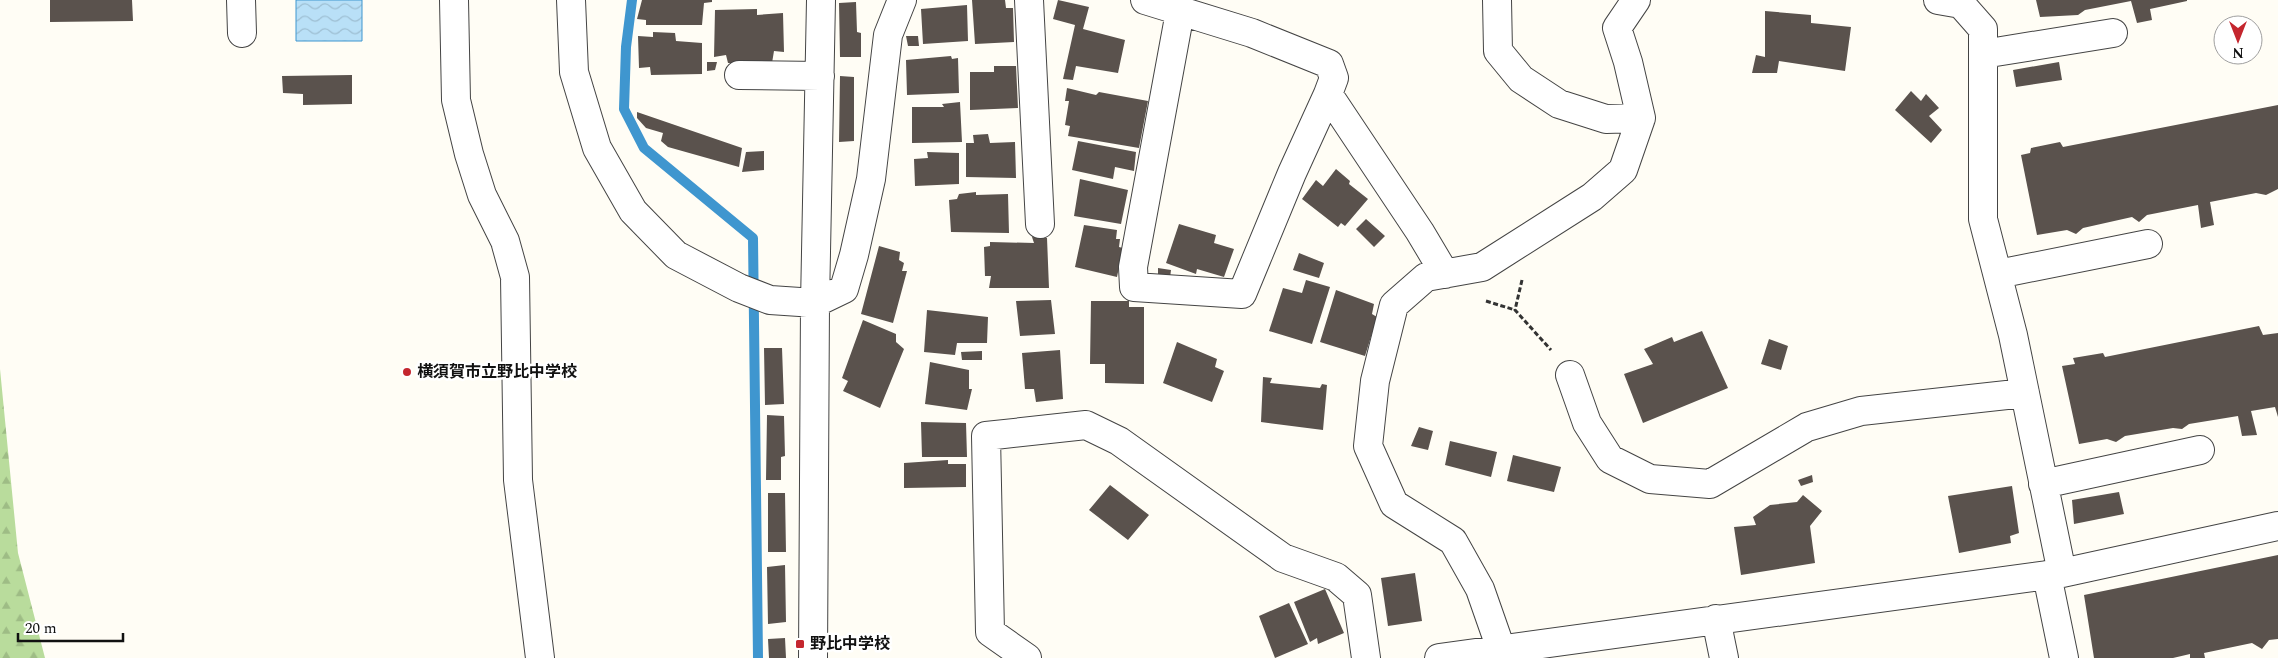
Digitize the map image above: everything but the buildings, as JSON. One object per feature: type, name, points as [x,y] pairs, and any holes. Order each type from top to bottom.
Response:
[{"type":"street","points":[[241,0],[242,33]]},
{"type":"street","points":[[454,0],[456,100],[469,154],[482,195],[505,241],[515,277],[518,480],[540,658]]},
{"type":"street","points":[[571,0],[574,72],[597,148],[633,211],[676,255],[739,288],[770,300],[815,303],[844,289],[854,255],[871,178],[888,35],[902,0]]},
{"type":"street","points":[[813,658],[815,303],[821,0]]},
{"type":"street","points":[[1029,0],[1040,224]]},
{"type":"street","points":[[1145,0],[1252,33],[1329,64],[1334,78],[1242,294],[1134,287],[1133,267],[1180,12]]},
{"type":"street","points":[[1497,0],[1498,51],[1522,79],[1559,104],[1606,119],[1641,118]]},
{"type":"street","points":[[1501,648],[1480,589],[1453,541],[1394,504],[1368,446],[1375,381],[1394,305],[1426,277],[1482,267],[1509,252],[1533,233],[1592,196],[1624,170],[1641,118],[1628,62],[1617,28],[1636,0]]},
{"type":"street","points":[[1938,0],[1961,4],[1984,29],[1984,219],[2025,393],[2043,484],[2064,658]]},
{"type":"street","points":[[1984,54],[2113,33]]},
{"type":"street","points":[[739,75],[820,76]]},
{"type":"street","points":[[1328,94],[1420,232],[1445,274]]},
{"type":"street","points":[[1998,274],[2148,244]]},
{"type":"street","points":[[1570,376],[1587,422],[1610,459],[1650,479],[1710,484],[1807,427],[1861,412],[2025,393]]},
{"type":"street","points":[[1027,658],[990,632],[986,436],[1086,425],[1119,441],[1283,558],[1336,577],[1357,595],[1366,658]]},
{"type":"street","points":[[2043,484],[2200,450]]},
{"type":"street","points":[[1439,658],[1501,648],[2054,574],[2278,526]]},
{"type":"street","points":[[1716,620],[1724,658]]},
{"type":"path","points":[[1533,233],[1515,310],[1552,350]]},
{"type":"green space","points":[[0,369],[18,553],[45,658],[0,658]]},
{"type":"water","points":[[296,0],[362,0],[362,41],[296,41]]},
{"type":"waterway","points":[[632,0],[626,47],[624,109],[644,148],[753,238],[758,658]]},
{"type":"place","name":"横須賀市立野比中学校","points":[[407,372]]},
{"type":"place","name":"野比中学校","points":[[800,644]]}]
